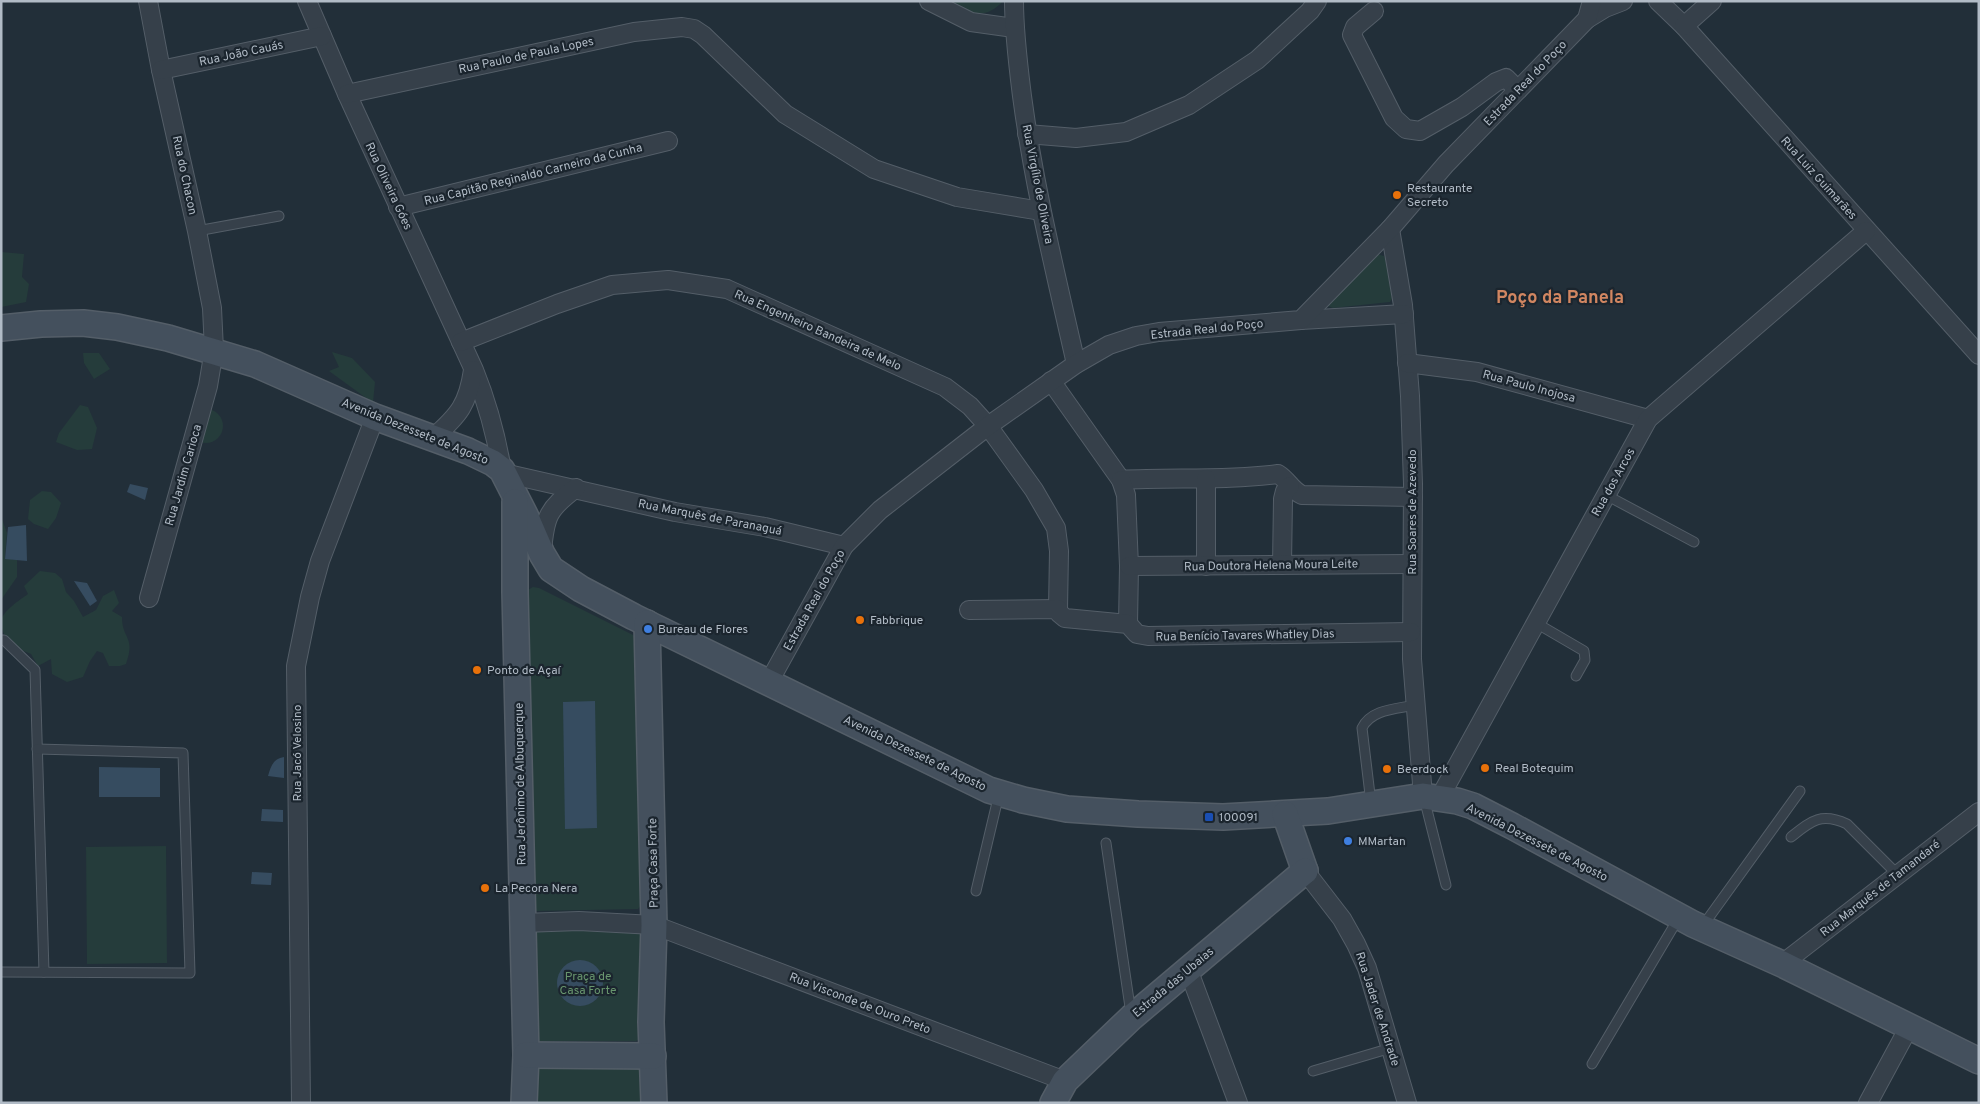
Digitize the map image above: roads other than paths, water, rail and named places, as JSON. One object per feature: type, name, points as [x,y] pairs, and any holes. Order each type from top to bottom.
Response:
[{"type":"main road","name":"Avenida Dezessete de Agosto","points":[[4,326],[83,324],[117,327],[214,350],[255,364],[375,417],[468,450],[493,463],[503,471],[542,554],[557,575],[647,623],[989,790],[1067,809],[1129,814],[1224,817],[1285,814],[1314,812],[1432,796],[1473,806],[1702,928],[1782,964],[1979,1061]]},
{"type":"main road","name":"Rua Jerônimo de Albuquerque","points":[[515,495],[515,592],[526,1055],[524,1103]]},
{"type":"main road","name":"Praça Casa Forte","points":[[647,623],[654,925],[651,1022],[654,1103]]},
{"type":"main road","points":[[1305,871],[1314,812]]},
{"type":"main road","name":"Rua Jader de Andrade","points":[[1285,814],[1305,871]]},
{"type":"main road","name":"Estrada das Ubaias","points":[[1053,1103],[1065,1081],[1132,1017],[1305,871]]},
{"type":"main road","points":[[526,1055],[652,1056]]},
{"type":"street","name":"Rua do Chacon","points":[[148,1],[212,308],[214,350]]},
{"type":"street","name":"Rua Oliveira Góes","points":[[307,1],[398,207],[474,370],[490,417],[503,471]]},
{"type":"street","points":[[929,1],[971,22],[1014,28]]},
{"type":"street","name":"Rua Virgílio de Oliveira","points":[[1014,1],[1014,28],[1027,134],[1041,211],[1076,364]]},
{"type":"street","points":[[1027,134],[1076,138],[1126,132],[1189,106],[1257,60],[1310,11],[1317,1]]},
{"type":"street","name":"Estrada Real do Poço","points":[[769,682],[844,546],[880,510],[988,426],[1076,364],[1109,346],[1136,336],[1159,332],[1301,320],[1390,229],[1446,164],[1587,19],[1592,1]]},
{"type":"street","points":[[1587,19],[1623,1]]},
{"type":"street","name":"Rua Luiz Guimarães","points":[[1658,1],[1684,26],[1979,355]]},
{"type":"street","points":[[1684,26],[1712,1]]},
{"type":"street","points":[[1374,11],[1355,26],[1352,35],[1394,118],[1406,129],[1420,132],[1462,107],[1496,82],[1506,78],[1518,90]]},
{"type":"street","name":"Rua Paulo de Paula Lopes","points":[[347,94],[634,32],[682,27],[694,28],[785,114],[874,169],[957,197],[1041,211]]},
{"type":"street","name":"Rua João Cauás","points":[[161,70],[322,36]]},
{"type":"street","name":"Rua Capitão Reginaldo Carneiro da Cunha","points":[[398,207],[668,141]]},
{"type":"street","name":"Rua Soares de Azevedo","points":[[1390,229],[1404,314],[1410,396],[1413,497],[1412,659],[1416,705],[1432,796]]},
{"type":"street","name":"Rua dos Arcos","points":[[1432,796],[1536,622],[1648,419],[1866,231]]},
{"type":"street","name":"Rua Engenheiro Bandeira de Melo","points":[[461,342],[557,304],[612,285],[668,280],[728,289],[945,387],[970,406],[988,426],[1034,490],[1056,528],[1059,551],[1058,609]]},
{"type":"street","points":[[1301,320],[1404,314]]},
{"type":"street","name":"Rua Jardim Carioca","points":[[149,598],[208,386],[214,350]]},
{"type":"street","name":"Rua Paulo Inojosa","points":[[1407,363],[1477,372],[1648,419]]},
{"type":"street","points":[[434,437],[452,421],[464,405],[471,390],[474,370]]},
{"type":"street","points":[[1051,381],[1121,480],[1126,495],[1129,566],[1128,624]]},
{"type":"street","name":"Rua Jacó Velosino","points":[[301,1103],[296,666],[310,596],[320,561],[375,417]]},
{"type":"street","name":"Rua Marquês de Paranaguá","points":[[503,471],[675,512],[765,527],[844,546]]},
{"type":"street","points":[[1121,480],[1161,478],[1206,479],[1278,474],[1287,480],[1294,492],[1302,495],[1413,497]]},
{"type":"street","points":[[1206,479],[1206,566]]},
{"type":"street","points":[[1282,565],[1283,499],[1290,486]]},
{"type":"street","points":[[542,554],[546,522],[550,511],[557,502],[576,488]]},
{"type":"street","name":"Rua Doutora Helena Moura Leite","points":[[1129,566],[1412,564]]},
{"type":"street","name":"Rua Benício Tavares Whatley Dias","points":[[969,610],[1058,609],[1061,616],[1068,619],[1128,624],[1137,634],[1148,636],[1411,632]]},
{"type":"street","name":"Rua Marquês de Tamandaré","points":[[1782,964],[1979,812]]},
{"type":"street","name":"Rua Jader de Andrade","points":[[1305,871],[1342,919],[1367,968],[1407,1103]]},
{"type":"street","points":[[523,922],[579,921],[654,925]]},
{"type":"street","name":"Rua Visconde de Ouro Preto","points":[[654,925],[1065,1081]]},
{"type":"street","points":[[1188,969],[1238,1103]]},
{"type":"street","points":[[1868,1103],[1909,1027]]},
{"type":"lane","points":[[197,231],[279,216]]},
{"type":"lane","points":[[1606,496],[1694,542]]},
{"type":"lane","points":[[1536,622],[1584,651],[1585,660],[1576,676]]},
{"type":"lane","points":[[1,640],[4,640],[35,670],[44,972]]},
{"type":"lane","points":[[1371,803],[1362,728],[1366,720],[1377,714],[1416,705]]},
{"type":"lane","points":[[1,972],[190,972],[183,753],[38,748]]},
{"type":"lane","points":[[1702,928],[1800,791]]},
{"type":"lane","points":[[976,891],[999,793]]},
{"type":"lane","points":[[1432,796],[1446,885]]},
{"type":"lane","points":[[1791,837],[1816,819],[1837,820],[1847,824],[1898,875]]},
{"type":"lane","points":[[1106,843],[1132,1017]]},
{"type":"lane","points":[[1592,1064],[1679,916]]},
{"type":"lane","points":[[1313,1072],[1391,1048]]},
{"type":"water","points":[[130,484],[148,488],[145,500],[127,492]]},
{"type":"water","points":[[26,525],[27,561],[5,559],[8,527]]},
{"type":"water","points":[[74,581],[87,583],[97,601],[90,606]]},
{"type":"water","points":[[595,701],[597,828],[565,829],[563,702]]},
{"type":"water","points":[[284,757],[284,778],[268,776],[270,769],[277,759]]},
{"type":"water","points":[[99,767],[160,768],[160,797],[99,797]]},
{"type":"water","points":[[262,809],[283,810],[283,822],[261,821]]},
{"type":"water","points":[[252,872],[272,873],[271,885],[251,884]]},
{"type":"water","points":[[585,960],[589,961],[599,970],[602,974],[602,992],[593,1002],[585,1006],[575,1006],[567,1002],[558,992],[557,978],[561,970],[571,961]]},
{"type":"place","name":"Restaurante Secreto","points":[[1397,195]]},
{"type":"place","name":"Fabbrique","points":[[860,620]]},
{"type":"place","name":"Bureau de Flores","points":[[648,629]]},
{"type":"place","name":"Ponto de Açaí","points":[[477,670]]},
{"type":"place","name":"Real Botequim","points":[[1485,768]]},
{"type":"place","name":"Beerdock","points":[[1387,769]]},
{"type":"place","name":"100091","points":[[1209,817]]},
{"type":"place","name":"MMartan","points":[[1348,841]]},
{"type":"place","name":"La Pecora Nera","points":[[485,888]]},
{"type":"district","name":"Poço da Panela","points":[[1560,297]]},
{"type":"park label","name":"Praça de Casa Forte","points":[[588,983]]}]
